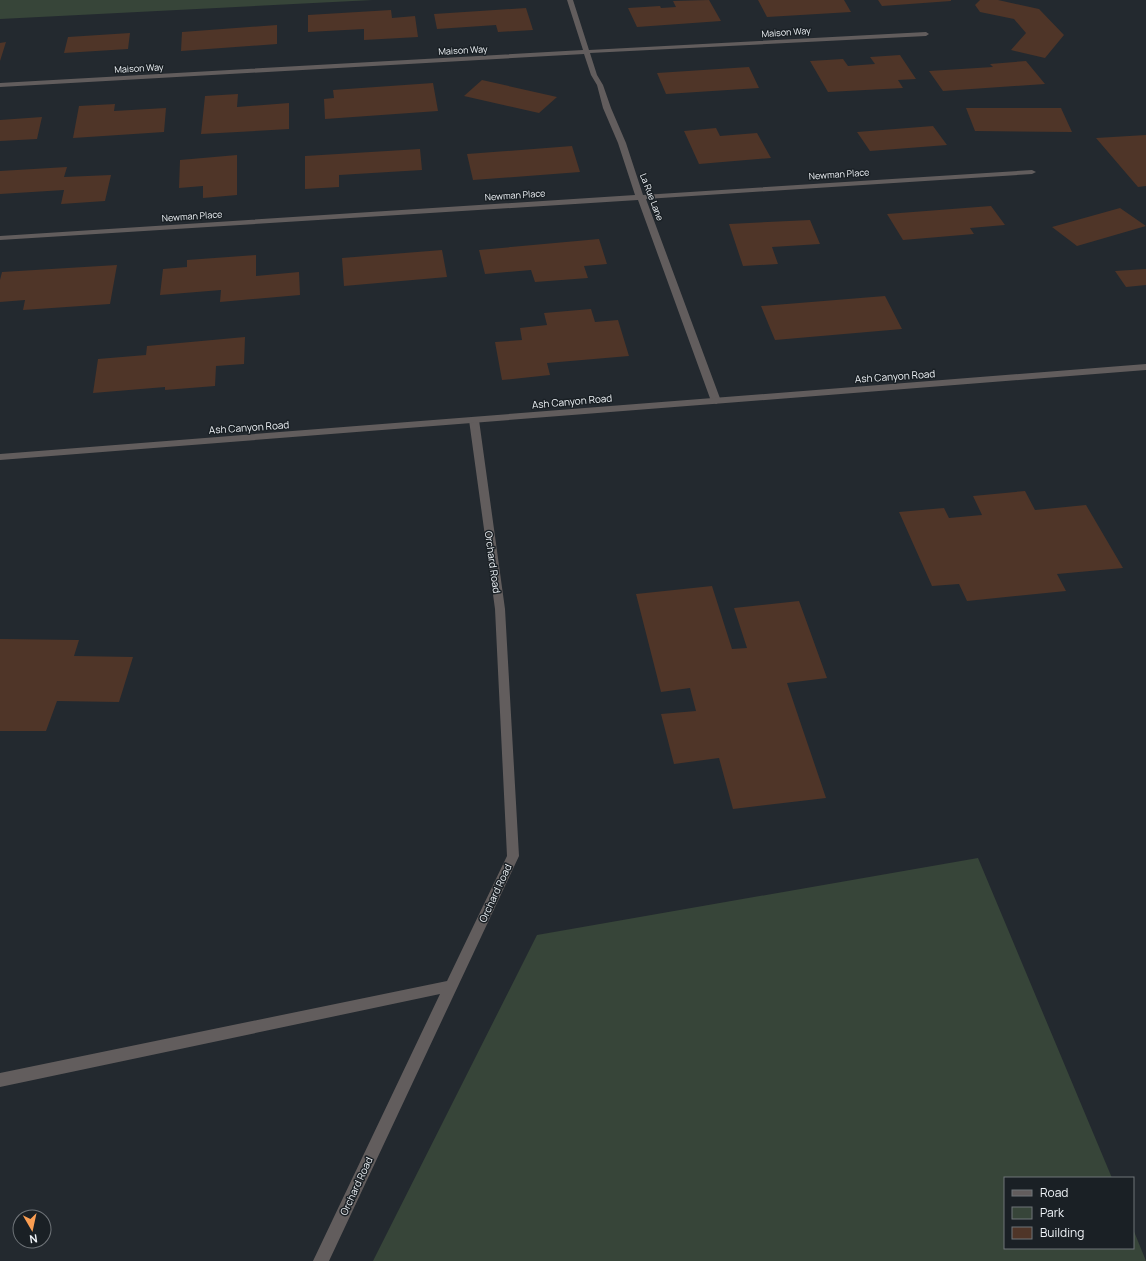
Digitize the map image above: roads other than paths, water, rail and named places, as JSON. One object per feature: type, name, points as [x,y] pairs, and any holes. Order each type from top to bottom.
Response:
[{"type":"street","name":"La Rue Lane","points":[[570,0],[588,52],[594,75],[600,85],[607,108],[622,143],[640,197],[644,201],[716,401]]},
{"type":"street","name":"Maison Way","points":[[0,85],[926,34]]},
{"type":"street","name":"Newman Place","points":[[0,238],[1032,172]]},
{"type":"street","name":"Ash Canyon Road","points":[[0,457],[1146,367]]},
{"type":"street","name":"Orchard Road","points":[[321,1261],[513,856],[500,609],[474,420]]},
{"type":"street","points":[[0,1080],[451,986]]}]
